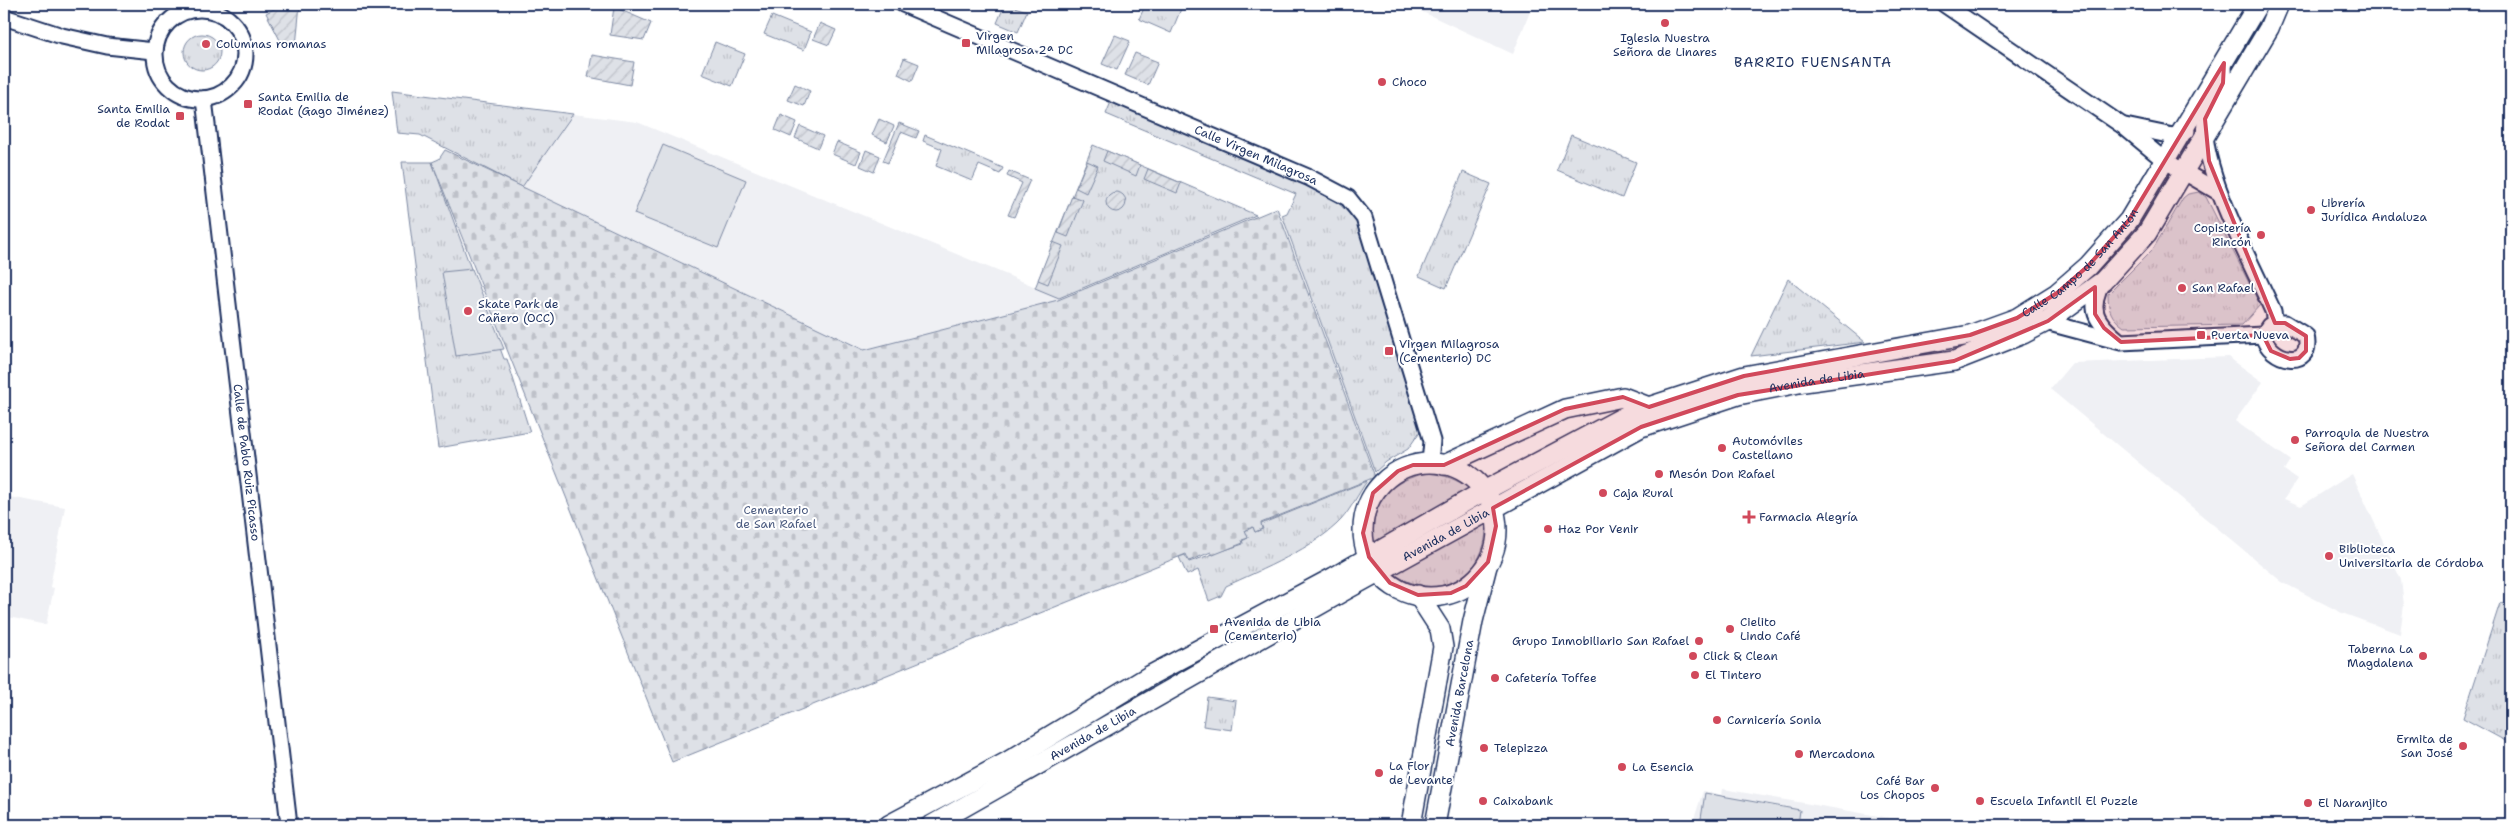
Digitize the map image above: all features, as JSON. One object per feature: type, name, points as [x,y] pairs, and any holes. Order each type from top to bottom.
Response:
[{"type":"main road","name":"Calle Campo de San Antón","points":[[1970,335],[2016,318],[2056,293],[2104,250],[2129,220],[2258,4]]},
{"type":"main road","name":"Calle Campo de San Antón","points":[[1997,344],[2048,321],[2103,281],[2147,232],[2185,172],[2207,129],[2269,28],[2279,4]]},
{"type":"main road","name":"Avenida de Libia","points":[[889,825],[1007,762],[1151,676],[1369,557],[1484,491],[1633,412],[1744,376],[1970,335]]},
{"type":"main road","name":"Avenida de Libia","points":[[932,825],[1493,508],[1641,427],[1738,395],[1804,382],[1954,361],[1997,344]]},
{"type":"main road","points":[[1437,464],[1565,409],[1623,397],[1648,407]]},
{"type":"main road","points":[[1488,562],[1479,575],[1466,586],[1451,593],[1435,596],[1418,596],[1403,591],[1379,573],[1369,557],[1365,545],[1363,520],[1373,494],[1384,481],[1398,471],[1413,465],[1437,464],[1459,470],[1473,479],[1484,491],[1493,508]]},
{"type":"main road","name":"Avenida Barcelona","points":[[1435,825],[1473,621],[1488,562],[1495,545],[1496,526],[1493,508]]},
{"type":"main road","name":"Avenida Barcelona","points":[[1412,825],[1443,647],[1440,629],[1418,596]]},
{"type":"street","name":"Calle Virgen Milagrosa","points":[[903,4],[1310,178],[1348,198],[1364,218],[1386,283],[1437,464]]},
{"type":"street","points":[[1944,4],[2123,126],[2164,160],[2220,192]]},
{"type":"street","points":[[196,8],[219,8],[240,31],[245,45],[245,60],[241,74],[231,87],[219,95],[204,99],[188,98],[174,91],[163,80],[156,66],[154,51],[157,37],[164,24],[175,15],[196,8]]},
{"type":"street","points":[[4,17],[62,36],[107,46],[154,51]]},
{"type":"street","points":[[2224,63],[2223,82],[2207,110],[2209,161],[2220,192],[2273,310],[2275,323]]},
{"type":"street","name":"Calle de Pablo Ruiz Picasso","points":[[204,99],[289,825]]},
{"type":"street","points":[[2123,126],[2174,136],[2207,129]]},
{"type":"street","points":[[2103,281],[2095,296],[2095,314],[2104,328],[2122,342]]},
{"type":"street","points":[[2016,318],[2048,321],[2088,335],[2122,342],[2264,335]]},
{"type":"street","points":[[2275,323],[2285,323],[2306,336],[2308,344],[2305,354],[2299,358],[2290,359],[2280,356],[2271,351],[2265,343],[2264,335],[2269,326],[2275,323]]},
{"type":"highlighted area","points":[[2224,63],[2223,83],[2205,119],[2209,161],[2275,323],[2285,323],[2306,336],[2306,351],[2299,358],[2290,359],[2271,351],[2263,335],[2121,342],[2104,328],[2095,314],[2095,287],[2048,321],[1954,361],[1738,395],[1641,427],[1493,508],[1496,526],[1488,562],[1466,586],[1451,593],[1418,595],[1390,583],[1369,557],[1363,533],[1373,493],[1398,471],[1413,465],[1444,465],[1565,409],[1623,397],[1649,407],[1744,376],[1970,335],[2017,318],[2057,293],[2088,266],[2129,220]]},
{"type":"shaded area","points":[[1410,4],[1533,4],[1513,54],[1410,6]]},
{"type":"shaded area","points":[[573,114],[637,122],[1053,294],[1070,285],[1066,296],[1058,300],[864,350],[522,187]]},
{"type":"shaded area","points":[[2228,357],[2263,382],[2235,421],[2290,460],[2284,470],[2297,479],[2284,499],[2301,506],[2352,474],[2401,580],[2404,605],[2400,634],[2342,613],[2282,582],[2050,389],[2072,363]]},
{"type":"shaded area","points":[[4,496],[65,507],[50,587],[54,588],[46,625],[4,616]]},
{"type":"shaded area","points":[[1723,789],[1930,825],[1692,825],[1703,791],[1722,795]]},
{"type":"green space","points":[[284,4],[300,4],[296,46],[282,44],[266,13]]},
{"type":"green space","points":[[1005,4],[1027,11],[1018,32],[997,23]]},
{"type":"green space","points":[[1146,4],[1183,4],[1171,33],[1139,19]]},
{"type":"green space","points":[[614,7],[651,23],[644,40],[610,35]]},
{"type":"green space","points":[[772,16],[811,32],[804,50],[764,34]]},
{"type":"green space","points":[[820,23],[836,30],[829,45],[813,39]]},
{"type":"green space","points":[[202,34],[209,35],[215,39],[219,45],[219,59],[215,65],[209,69],[202,70],[195,69],[189,65],[185,59],[184,52],[185,45],[189,39],[195,35]]},
{"type":"green space","points":[[1115,35],[1130,41],[1117,70],[1102,64]]},
{"type":"green space","points":[[715,42],[745,54],[732,86],[702,74]]},
{"type":"green space","points":[[1135,53],[1158,62],[1148,85],[1125,75]]},
{"type":"green space","points":[[592,55],[634,62],[630,85],[588,77]]},
{"type":"green space","points":[[904,58],[919,64],[912,81],[898,74]]},
{"type":"green space","points":[[795,84],[810,91],[804,106],[788,100]]},
{"type":"green space","points":[[392,91],[573,114],[522,187],[420,135],[397,133]]},
{"type":"green space","points":[[1111,102],[1307,185],[1334,199],[1355,219],[1369,245],[1417,405],[1421,430],[1408,449],[1386,462],[1375,472],[1282,215],[1287,213],[1296,194],[1106,114]]},
{"type":"green space","points":[[781,115],[797,122],[791,137],[775,130]]},
{"type":"green space","points":[[879,119],[894,126],[887,142],[872,135]]},
{"type":"green space","points":[[899,123],[919,131],[916,138],[901,132],[888,163],[883,161]]},
{"type":"green space","points":[[800,126],[823,136],[818,148],[795,138]]},
{"type":"green space","points":[[925,135],[1003,168],[1000,174],[979,165],[972,181],[936,166],[942,149],[923,141]]},
{"type":"green space","points":[[1571,135],[1636,162],[1622,198],[1557,170]]},
{"type":"green space","points":[[837,142],[861,152],[856,164],[832,154]]},
{"type":"green space","points":[[663,145],[746,180],[718,248],[634,214]]},
{"type":"green space","points":[[1093,145],[1256,215],[1059,298],[1035,288]]},
{"type":"green space","name":"Cementerio de San Rafael","points":[[445,150],[864,350],[1058,300],[1277,208],[1375,477],[1261,523],[1262,529],[1255,532],[1253,527],[1245,530],[1248,538],[1242,540],[1243,543],[1213,555],[1211,552],[1189,561],[1186,554],[672,762],[432,162],[439,159]]},
{"type":"green space","points":[[866,150],[880,156],[874,172],[860,166]]},
{"type":"green space","points":[[1107,151],[1140,165],[1136,176],[1103,161]]},
{"type":"green space","points":[[1087,161],[1098,166],[1086,193],[1076,188]]},
{"type":"green space","points":[[402,162],[432,162],[504,359],[507,359],[530,432],[438,448]]},
{"type":"green space","points":[[1148,169],[1181,183],[1177,193],[1144,179]]},
{"type":"green space","points":[[1009,171],[1030,180],[1014,217],[1008,215],[1022,183],[1007,176]]},
{"type":"green space","points":[[1463,172],[1491,184],[1446,288],[1419,276]]},
{"type":"green space","points":[[1112,192],[1120,192],[1126,198],[1126,206],[1120,212],[1112,212],[1106,206],[1106,198]]},
{"type":"green space","points":[[2199,192],[2206,197],[2260,305],[2242,325],[2124,327],[2111,313],[2108,294],[2153,249],[2183,198],[2188,194]]},
{"type":"green space","points":[[1072,196],[1083,200],[1068,237],[1058,233]]},
{"type":"green space","points":[[2153,198],[2158,201],[2123,247],[2097,273],[2052,310]]},
{"type":"green space","points":[[1053,242],[1063,246],[1048,284],[1038,280]]},
{"type":"green space","name":"Skate Park de Cañero (OCC)","points":[[472,269],[504,349],[456,356],[442,272]]},
{"type":"green space","points":[[1788,279],[1865,342],[1751,356]]},
{"type":"green space","points":[[1428,473],[1450,478],[1470,489],[1374,543],[1373,529],[1375,517],[1385,496],[1402,481]]},
{"type":"green space","points":[[1367,481],[1345,516],[1330,530],[1286,558],[1226,586],[1221,596],[1209,601],[1198,570],[1187,575],[1179,557],[1185,555],[1189,562],[1243,544],[1242,541],[1248,538],[1245,531],[1253,527],[1255,532],[1263,529],[1261,524]]},
{"type":"green space","points":[[1486,521],[1485,540],[1479,557],[1470,570],[1458,580],[1443,585],[1427,586],[1410,582],[1393,573]]},
{"type":"green space","points":[[2500,603],[2511,605],[2511,744],[2463,718]]},
{"type":"green space","points":[[1207,697],[1236,701],[1232,730],[1203,726]]},
{"type":"green space","points":[[1705,793],[1800,810],[1798,825],[1700,825]]},
{"type":"place","name":"Iglesia Nuestra Señora de Linares","points":[[1665,23]]},
{"type":"place","name":"Virgen Milagrosa 2ª DC","points":[[966,43]]},
{"type":"place","name":"Columnas romanas","points":[[206,44]]},
{"type":"place","name":"Choco","points":[[1382,82]]},
{"type":"place","name":"Santa Emilia de Rodat (Gago Jiménez)","points":[[248,104]]},
{"type":"place","name":"Santa Emilia de Rodat","points":[[180,116]]},
{"type":"place","name":"Librería Jurídica Andaluza","points":[[2311,210]]},
{"type":"place","name":"Copistería Rincón","points":[[2261,235]]},
{"type":"place","name":"San Rafael","points":[[2182,288]]},
{"type":"place","name":"Skate Park de Cañero (OCC)","points":[[468,311]]},
{"type":"place","name":"Puerta Nueva","points":[[2201,335]]},
{"type":"place","name":"Virgen Milagrosa (Cementerio) DC","points":[[1389,351]]},
{"type":"place","name":"Parroquia de Nuestra Señora del Carmen","points":[[2295,440]]},
{"type":"place","name":"Automóviles Castellano","points":[[1722,448]]},
{"type":"place","name":"Mesón Don Rafael","points":[[1659,474]]},
{"type":"place","name":"Caja Rural","points":[[1603,493]]},
{"type":"place","name":"Farmacia Alegría","points":[[1749,517]]},
{"type":"place","name":"Haz Por Venir","points":[[1548,529]]},
{"type":"place","name":"Biblioteca Universitaria de Córdoba","points":[[2329,556]]},
{"type":"place","name":"Avenida de Libia (Cementerio)","points":[[1214,629]]},
{"type":"place","name":"Cielito Lindo Café","points":[[1730,629]]},
{"type":"place","name":"Grupo Inmobiliario San Rafael","points":[[1699,641]]},
{"type":"place","name":"Click & Clean","points":[[1693,656]]},
{"type":"place","name":"Taberna La Magdalena","points":[[2423,656]]},
{"type":"place","name":"El Tintero","points":[[1695,675]]},
{"type":"place","name":"Cafetería Toffee","points":[[1495,678]]},
{"type":"place","name":"Carnicería Sonia","points":[[1717,720]]},
{"type":"place","name":"Ermita de San José","points":[[2463,746]]},
{"type":"place","name":"Telepizza","points":[[1484,748]]},
{"type":"place","name":"Mercadona","points":[[1799,754]]},
{"type":"place","name":"La Esencia","points":[[1622,767]]},
{"type":"place","name":"La Flor de Levante","points":[[1379,773]]},
{"type":"place","name":"Café Bar Los Chopos","points":[[1935,788]]},
{"type":"place","name":"Caixabank","points":[[1483,801]]},
{"type":"place","name":"Escuela Infantil El Puzzle","points":[[1980,801]]},
{"type":"place","name":"El Naranjito","points":[[2308,803]]},
{"type":"district","name":"BARRIO FUENSANTA","points":[[1813,62]]}]
